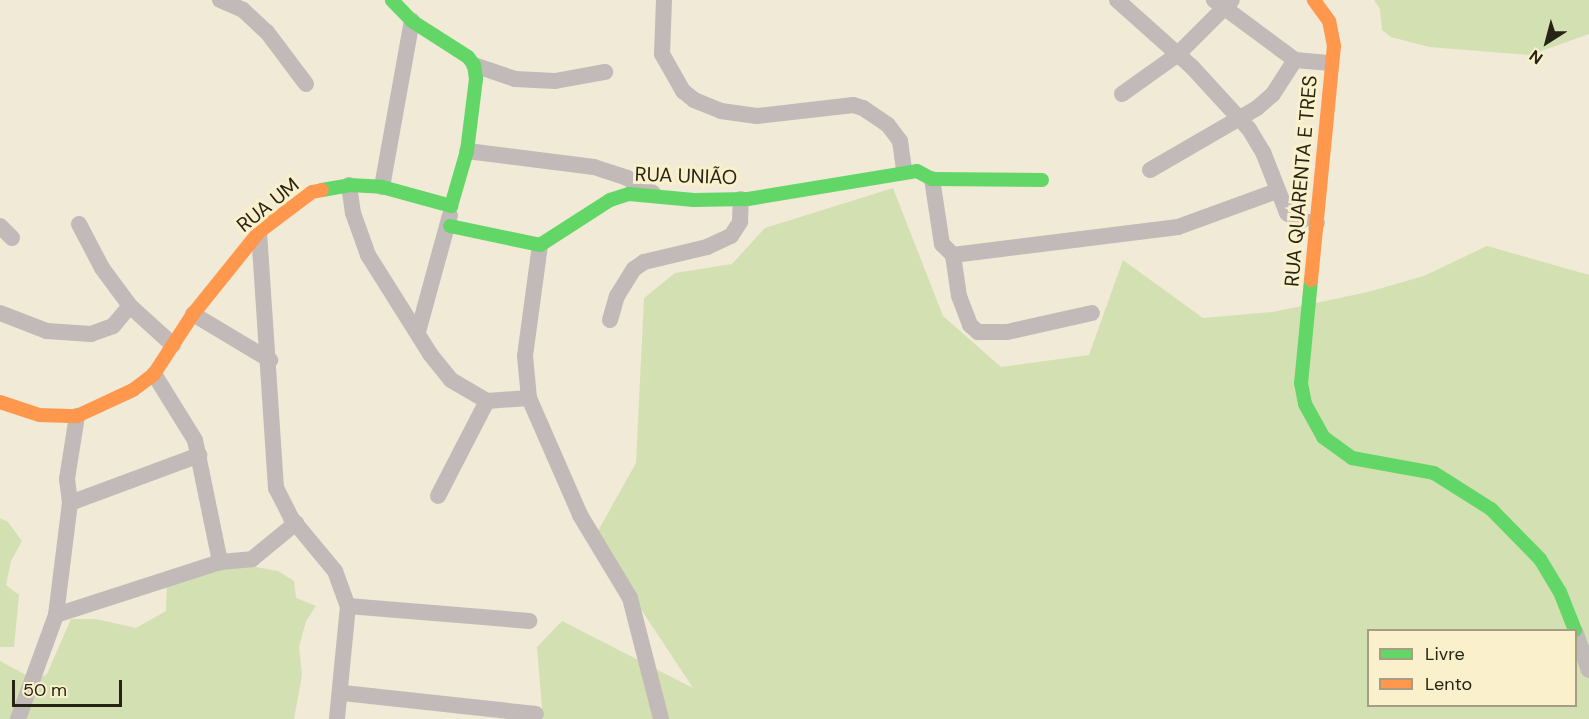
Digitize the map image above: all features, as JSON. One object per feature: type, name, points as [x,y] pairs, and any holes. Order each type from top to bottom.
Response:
[{"type":"street","points":[[220,0],[243,10],[267,32],[306,84]]},
{"type":"street","points":[[392,0],[412,21],[468,57],[474,65],[476,79],[467,151],[451,206],[450,226],[418,332]]},
{"type":"street","points":[[664,0],[662,54],[683,91],[694,100],[721,111],[757,116],[853,105],[863,108],[888,125],[900,141],[904,171]]},
{"type":"street","points":[[1117,0],[1178,54],[1240,120],[1263,152],[1277,191],[1294,219],[1317,223]]},
{"type":"street","name":"RUA QUARENTA E TRES","points":[[1314,0],[1332,32],[1303,370],[1305,404],[1323,437],[1352,458],[1421,469],[1472,495],[1516,531],[1540,559],[1560,592],[1574,629]]},
{"type":"street","points":[[1122,94],[1178,54],[1223,3],[1295,60],[1331,63]]},
{"type":"street","points":[[382,187],[412,21]]},
{"type":"street","points":[[1150,170],[1240,120],[1273,94],[1295,60]]},
{"type":"street","points":[[474,65],[515,79],[555,81],[605,72]]},
{"type":"street","points":[[467,151],[594,167],[627,178],[653,194]]},
{"type":"street","name":"RUA UNIÃO","points":[[540,246],[610,200],[629,194],[653,194],[694,200],[741,199],[904,171],[917,171],[933,179],[1042,180]]},
{"type":"street","points":[[933,179],[942,244],[953,255],[959,296],[970,325],[978,332],[1007,332],[1092,313]]},
{"type":"street","points":[[349,185],[355,219],[368,255],[451,380],[487,401],[529,398]]},
{"type":"street","name":"RUA UM","points":[[0,402],[39,415],[77,416],[118,400],[154,374],[193,314],[259,231],[312,192],[349,185],[382,187],[451,206]]},
{"type":"street","points":[[953,255],[1178,227],[1277,191]]},
{"type":"street","points":[[610,320],[617,296],[634,269],[644,262],[707,247],[731,236],[740,222],[741,199]]},
{"type":"street","points":[[79,224],[102,268],[130,306],[173,345]]},
{"type":"street","points":[[450,226],[540,246],[525,356],[529,398],[580,515],[630,598],[661,719]]},
{"type":"street","points":[[259,231],[270,360],[276,488],[296,523],[335,571],[348,606],[343,693],[337,719]]},
{"type":"street","points":[[0,313],[47,331],[91,334],[113,326],[130,306]]},
{"type":"street","points":[[193,314],[270,360]]},
{"type":"street","points":[[154,374],[174,401],[195,440],[220,562]]},
{"type":"street","points":[[438,496],[487,401]]},
{"type":"street","points":[[18,719],[56,615],[70,503],[67,479],[77,416]]},
{"type":"street","points":[[70,503],[199,456]]},
{"type":"street","points":[[56,615],[220,562],[260,555],[296,523]]},
{"type":"street","points":[[348,606],[529,621]]},
{"type":"street","points":[[1577,637],[1589,670]]},
{"type":"street","points":[[343,693],[536,714]]},
{"type":"green space","points":[[1374,0],[1589,0],[1589,34],[1530,55],[1429,47],[1391,37],[1382,30],[1380,9]]},
{"type":"green space","points":[[893,188],[943,316],[1001,367],[1089,355],[1123,260],[1203,318],[1273,312],[1368,292],[1424,276],[1487,246],[1589,275],[1589,719],[543,719],[537,647],[562,621],[693,688],[594,538],[636,463],[644,298],[675,273],[732,264],[765,228]]},
{"type":"green space","points":[[0,518],[8,522],[22,541],[11,561],[6,585],[19,595],[14,647],[0,647]]},
{"type":"green space","points":[[250,566],[278,571],[294,581],[296,598],[316,606],[306,621],[299,647],[302,675],[294,719],[0,719],[0,661],[35,680],[47,674],[71,619],[96,619],[136,628],[166,611],[167,585],[213,570]]},
{"type":"traffic: fast","points":[[322,190],[349,185],[382,187],[451,206],[467,151],[476,79],[474,65],[468,57],[412,21],[392,0]]},
{"type":"traffic: fast","points":[[450,226],[540,245],[610,200],[629,194],[694,200],[748,199],[917,171],[932,179],[1042,180]]},
{"type":"traffic: fast","points":[[1311,280],[1301,383],[1305,404],[1323,437],[1352,458],[1434,473],[1491,509],[1540,559],[1560,592],[1575,629]]},
{"type":"traffic: slow","points":[[1311,280],[1334,46],[1329,21],[1314,0]]},
{"type":"traffic: slow","points":[[0,402],[39,415],[77,416],[133,390],[154,374],[193,314],[259,232],[312,192],[322,190]]}]
